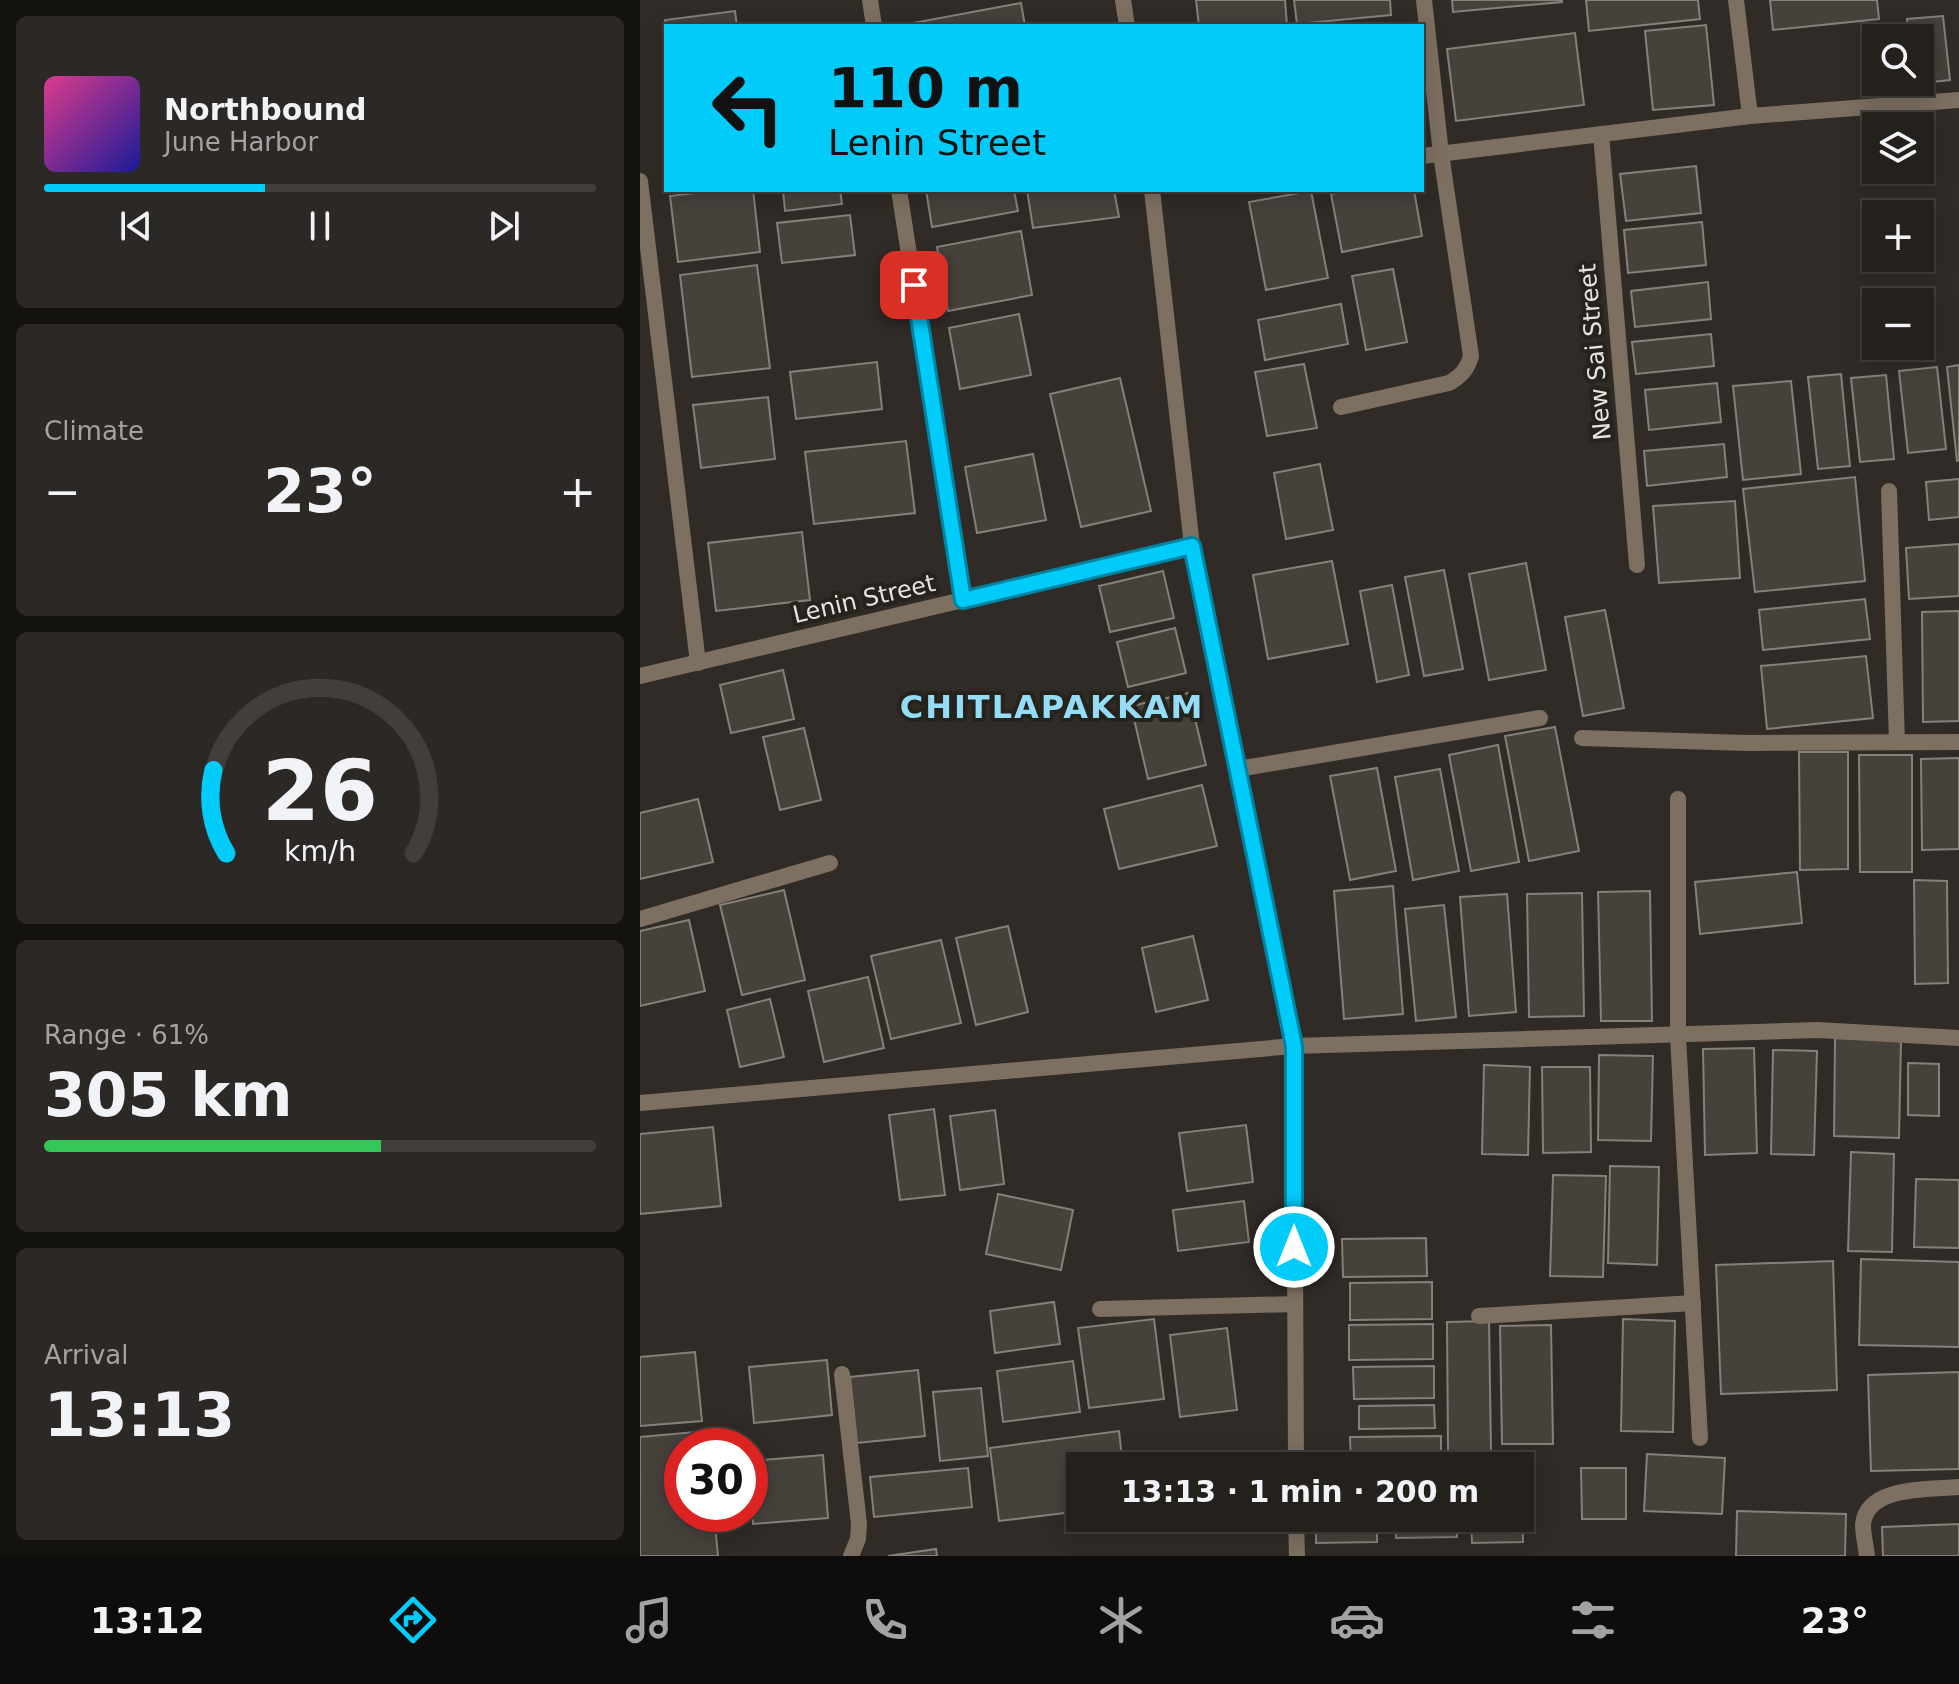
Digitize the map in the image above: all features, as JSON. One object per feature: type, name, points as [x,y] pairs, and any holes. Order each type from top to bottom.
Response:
[{"type":"street","points":[[870,0],[874,24]]},
{"type":"street","points":[[1123,0],[1127,24]]},
{"type":"street","points":[[1341,407],[1449,383],[1459,377],[1471,356],[1441,154],[1424,0]]},
{"type":"street","points":[[1736,0],[1750,116]]},
{"type":"street","points":[[1424,156],[1750,116],[1959,100]]},
{"type":"street","name":"New Sai Street","points":[[1601,134],[1637,565]]},
{"type":"street","points":[[640,181],[643,231],[698,663]]},
{"type":"street","points":[[899,192],[963,600]]},
{"type":"street","points":[[1152,192],[1192,546],[1294,1046],[1296,1452]]},
{"type":"street","points":[[1889,491],[1897,742]]},
{"type":"street","name":"Lenin Street","points":[[640,676],[1192,546]]},
{"type":"street","points":[[1238,769],[1540,718]]},
{"type":"street","points":[[1582,738],[1747,743],[1959,742]]},
{"type":"street","points":[[1678,799],[1678,1036],[1700,1438]]},
{"type":"street","points":[[640,919],[830,863]]},
{"type":"street","points":[[640,1103],[1294,1046],[1817,1030],[1959,1038]]},
{"type":"street","points":[[1479,1316],[1693,1303]]},
{"type":"street","points":[[1100,1309],[1295,1304]]},
{"type":"street","points":[[842,1374],[859,1524],[858,1539],[851,1556]]},
{"type":"street","points":[[1867,1556],[1863,1523],[1868,1509],[1878,1500],[1894,1493],[1959,1487]]},
{"type":"street","points":[[1296,1532],[1297,1556]]},
{"type":"building","points":[[1196,0],[1285,0],[1287,24],[1199,24]]},
{"type":"building","points":[[1294,0],[1390,0],[1391,15],[1297,24]]},
{"type":"building","points":[[1452,0],[1562,0],[1562,2],[1453,12]]},
{"type":"building","points":[[1586,0],[1698,0],[1700,19],[1589,31]]},
{"type":"building","points":[[1770,0],[1877,0],[1879,19],[1773,30]]},
{"type":"building","points":[[1021,3],[1025,24],[913,24]]},
{"type":"building","points":[[735,11],[737,24],[666,24],[665,20]]},
{"type":"building","points":[[1943,16],[1950,80],[1934,82],[1934,24],[1908,24],[1907,19]]},
{"type":"building","points":[[1706,25],[1714,105],[1653,110],[1645,31]]},
{"type":"building","points":[[1575,33],[1584,105],[1456,121],[1447,49]]},
{"type":"building","points":[[1696,166],[1701,213],[1626,221],[1620,174]]},
{"type":"building","points":[[753,192],[760,252],[678,262],[670,196]]},
{"type":"building","points":[[783,192],[840,192],[842,204],[785,211]]},
{"type":"building","points":[[926,192],[1014,192],[1018,211],[932,227]]},
{"type":"building","points":[[1027,192],[1114,192],[1119,217],[1033,228]]},
{"type":"building","points":[[1311,192],[1328,278],[1266,290],[1249,202]]},
{"type":"building","points":[[1414,192],[1422,236],[1342,252],[1331,194]]},
{"type":"building","points":[[850,215],[855,255],[782,263],[777,223]]},
{"type":"building","points":[[1702,222],[1706,265],[1628,273],[1624,230]]},
{"type":"building","points":[[1021,231],[1032,295],[948,311],[937,247]]},
{"type":"building","points":[[757,265],[770,368],[692,377],[680,275]]},
{"type":"building","points":[[1393,269],[1407,342],[1366,350],[1352,276]]},
{"type":"building","points":[[1708,282],[1711,319],[1635,327],[1631,291]]},
{"type":"building","points":[[1341,304],[1348,344],[1265,360],[1258,320]]},
{"type":"building","points":[[1019,314],[1031,375],[960,389],[949,328]]},
{"type":"building","points":[[1711,334],[1714,366],[1636,374],[1632,342]]},
{"type":"building","points":[[877,362],[882,409],[796,419],[790,372]]},
{"type":"building","points":[[1304,364],[1317,428],[1267,436],[1255,372]]},
{"type":"building","points":[[1959,365],[1959,460],[1957,461],[1947,367]]},
{"type":"building","points":[[1937,367],[1946,449],[1908,453],[1899,371]]},
{"type":"building","points":[[1841,374],[1850,466],[1818,469],[1808,377]]},
{"type":"building","points":[[1886,375],[1894,459],[1860,462],[1851,378]]},
{"type":"building","points":[[1120,378],[1151,511],[1081,527],[1050,394]]},
{"type":"building","points":[[1791,381],[1801,474],[1743,480],[1733,386]]},
{"type":"building","points":[[1717,383],[1721,422],[1649,430],[1645,390]]},
{"type":"building","points":[[768,397],[775,459],[701,468],[693,405]]},
{"type":"building","points":[[906,441],[915,513],[814,524],[805,452]]},
{"type":"building","points":[[1724,444],[1727,477],[1647,486],[1644,451]]},
{"type":"building","points":[[1033,454],[1046,520],[977,533],[965,467]]},
{"type":"building","points":[[1320,464],[1333,530],[1286,539],[1274,473]]},
{"type":"building","points":[[1855,477],[1865,581],[1755,592],[1743,489]]},
{"type":"building","points":[[1959,479],[1959,517],[1929,520],[1926,482]]},
{"type":"building","points":[[1735,501],[1740,578],[1659,583],[1653,506]]},
{"type":"building","points":[[802,532],[810,600],[716,611],[708,543]]},
{"type":"building","points":[[1959,544],[1959,596],[1909,599],[1906,548]]},
{"type":"building","points":[[1332,561],[1348,644],[1268,659],[1253,575]]},
{"type":"building","points":[[1526,563],[1546,670],[1489,680],[1469,574]]},
{"type":"building","points":[[1444,570],[1463,669],[1424,676],[1405,577]]},
{"type":"building","points":[[1163,571],[1174,618],[1110,632],[1099,586]]},
{"type":"building","points":[[1392,585],[1409,675],[1377,682],[1360,591]]},
{"type":"building","points":[[1865,599],[1870,639],[1763,650],[1759,610]]},
{"type":"building","points":[[1605,610],[1624,708],[1583,716],[1565,617]]},
{"type":"building","points":[[1959,611],[1959,721],[1923,722],[1922,612]]},
{"type":"building","points":[[1175,628],[1186,673],[1128,687],[1117,642]]},
{"type":"building","points":[[1866,656],[1873,718],[1767,729],[1761,666]]},
{"type":"building","points":[[783,670],[794,719],[731,733],[720,685]]},
{"type":"building","points":[[1189,693],[1206,765],[1148,779],[1131,706]]},
{"type":"building","points":[[1555,727],[1579,851],[1529,861],[1505,736]]},
{"type":"building","points":[[804,728],[821,800],[780,810],[763,737]]},
{"type":"building","points":[[1498,745],[1519,862],[1471,871],[1449,755]]},
{"type":"building","points":[[1799,752],[1848,752],[1848,869],[1800,870]]},
{"type":"building","points":[[1859,755],[1912,755],[1912,872],[1860,872]]},
{"type":"building","points":[[1959,758],[1959,849],[1922,850],[1921,759]]},
{"type":"building","points":[[1377,768],[1396,871],[1350,880],[1330,776]]},
{"type":"building","points":[[1440,769],[1459,871],[1413,880],[1395,777]]},
{"type":"building","points":[[1202,785],[1217,846],[1119,869],[1104,809]]},
{"type":"building","points":[[698,799],[713,862],[640,879],[640,813]]},
{"type":"building","points":[[1797,872],[1802,923],[1700,934],[1695,882]]},
{"type":"building","points":[[1914,880],[1947,881],[1948,983],[1915,984]]},
{"type":"building","points":[[1393,886],[1403,1014],[1344,1019],[1334,891]]},
{"type":"building","points":[[784,890],[805,980],[742,995],[720,905]]},
{"type":"building","points":[[1650,891],[1652,1021],[1601,1021],[1598,892]]},
{"type":"building","points":[[1582,893],[1584,1016],[1529,1017],[1527,894]]},
{"type":"building","points":[[1507,894],[1516,1012],[1469,1016],[1460,897]]},
{"type":"building","points":[[1444,905],[1456,1017],[1416,1021],[1405,909]]},
{"type":"building","points":[[689,920],[705,991],[640,1006],[640,931]]},
{"type":"building","points":[[1008,926],[1028,1012],[976,1025],[956,938]]},
{"type":"building","points":[[1193,936],[1208,1000],[1156,1012],[1142,948]]},
{"type":"building","points":[[941,940],[961,1023],[891,1039],[871,956]]},
{"type":"building","points":[[868,977],[884,1048],[824,1062],[808,991]]},
{"type":"building","points":[[770,999],[784,1057],[740,1067],[727,1010]]},
{"type":"building","points":[[1835,1038],[1901,1040],[1899,1138],[1834,1136]]},
{"type":"building","points":[[1754,1048],[1757,1153],[1705,1155],[1703,1049]]},
{"type":"building","points":[[1773,1050],[1817,1051],[1814,1155],[1771,1154]]},
{"type":"building","points":[[1599,1055],[1653,1056],[1651,1141],[1598,1140]]},
{"type":"building","points":[[1908,1063],[1939,1064],[1939,1116],[1908,1115]]},
{"type":"building","points":[[1484,1065],[1530,1067],[1528,1155],[1482,1154]]},
{"type":"building","points":[[1542,1067],[1590,1067],[1591,1152],[1543,1153]]},
{"type":"building","points":[[934,1109],[945,1195],[900,1200],[889,1115]]},
{"type":"building","points":[[995,1110],[1004,1184],[960,1190],[950,1116]]},
{"type":"building","points":[[1246,1125],[1253,1182],[1187,1191],[1179,1133]]},
{"type":"building","points":[[713,1127],[721,1206],[640,1214],[640,1134]]},
{"type":"building","points":[[1851,1152],[1894,1154],[1892,1252],[1848,1251]]},
{"type":"building","points":[[1610,1166],[1659,1167],[1657,1265],[1608,1263]]},
{"type":"building","points":[[1553,1175],[1606,1176],[1603,1277],[1550,1276]]},
{"type":"building","points":[[1916,1179],[1959,1180],[1959,1248],[1914,1247]]},
{"type":"building","points":[[998,1194],[1073,1210],[1061,1270],[986,1254]]},
{"type":"building","points":[[1244,1201],[1249,1242],[1178,1251],[1173,1210]]},
{"type":"building","points":[[1426,1238],[1427,1276],[1343,1277],[1342,1239]]},
{"type":"building","points":[[1861,1259],[1959,1262],[1959,1347],[1859,1345]]},
{"type":"building","points":[[1833,1261],[1837,1390],[1721,1394],[1716,1265]]},
{"type":"building","points":[[1432,1282],[1432,1319],[1350,1320],[1350,1283]]},
{"type":"building","points":[[1054,1302],[1060,1344],[995,1353],[990,1311]]},
{"type":"building","points":[[1154,1319],[1164,1399],[1089,1408],[1078,1328]]},
{"type":"building","points":[[1623,1319],[1675,1321],[1673,1432],[1621,1431]]},
{"type":"building","points":[[1489,1321],[1491,1451],[1448,1451],[1447,1322]]},
{"type":"building","points":[[1433,1324],[1433,1359],[1349,1360],[1349,1325]]},
{"type":"building","points":[[1551,1325],[1553,1444],[1502,1444],[1500,1326]]},
{"type":"building","points":[[1227,1328],[1237,1410],[1180,1417],[1170,1335]]},
{"type":"building","points":[[695,1352],[702,1421],[640,1426],[640,1357]]},
{"type":"building","points":[[827,1360],[832,1415],[754,1423],[749,1367]]},
{"type":"building","points":[[1073,1361],[1080,1412],[1003,1422],[997,1371]]},
{"type":"building","points":[[1434,1366],[1434,1398],[1354,1399],[1353,1367]]},
{"type":"building","points":[[918,1370],[925,1436],[857,1443],[850,1377]]},
{"type":"building","points":[[1959,1372],[1959,1469],[1871,1471],[1868,1375]]},
{"type":"building","points":[[981,1388],[988,1456],[940,1461],[933,1392]]},
{"type":"building","points":[[1434,1405],[1435,1428],[1359,1429],[1359,1406]]},
{"type":"building","points":[[1119,1431],[1121,1452],[1066,1452],[1066,1513],[999,1521],[990,1448]]},
{"type":"building","points":[[664,1435],[664,1532],[716,1532],[718,1556],[640,1556],[640,1437]]},
{"type":"building","points":[[1441,1436],[1441,1452],[1351,1452],[1350,1437]]},
{"type":"building","points":[[1647,1454],[1725,1458],[1722,1514],[1644,1511]]},
{"type":"building","points":[[823,1455],[828,1518],[768,1523],[768,1460]]},
{"type":"building","points":[[968,1468],[972,1507],[874,1517],[870,1477]]},
{"type":"building","points":[[1581,1468],[1626,1468],[1626,1519],[1582,1519]]},
{"type":"building","points":[[1737,1511],[1846,1514],[1845,1556],[1736,1556]]},
{"type":"building","points":[[1959,1524],[1959,1556],[1883,1556],[1882,1527]]},
{"type":"building","points":[[1316,1532],[1377,1532],[1377,1542],[1316,1543]]},
{"type":"building","points":[[1396,1532],[1457,1532],[1457,1537],[1396,1538]]},
{"type":"building","points":[[1472,1532],[1523,1532],[1523,1542],[1472,1543]]},
{"type":"building","points":[[936,1549],[937,1556],[888,1556]]},
{"type":"district","name":"CHITLAPAKKAM","points":[[1052,707]]},
{"type":"route","points":[[914,285],[963,600],[1192,546],[1294,1046],[1294,1247]]}]
